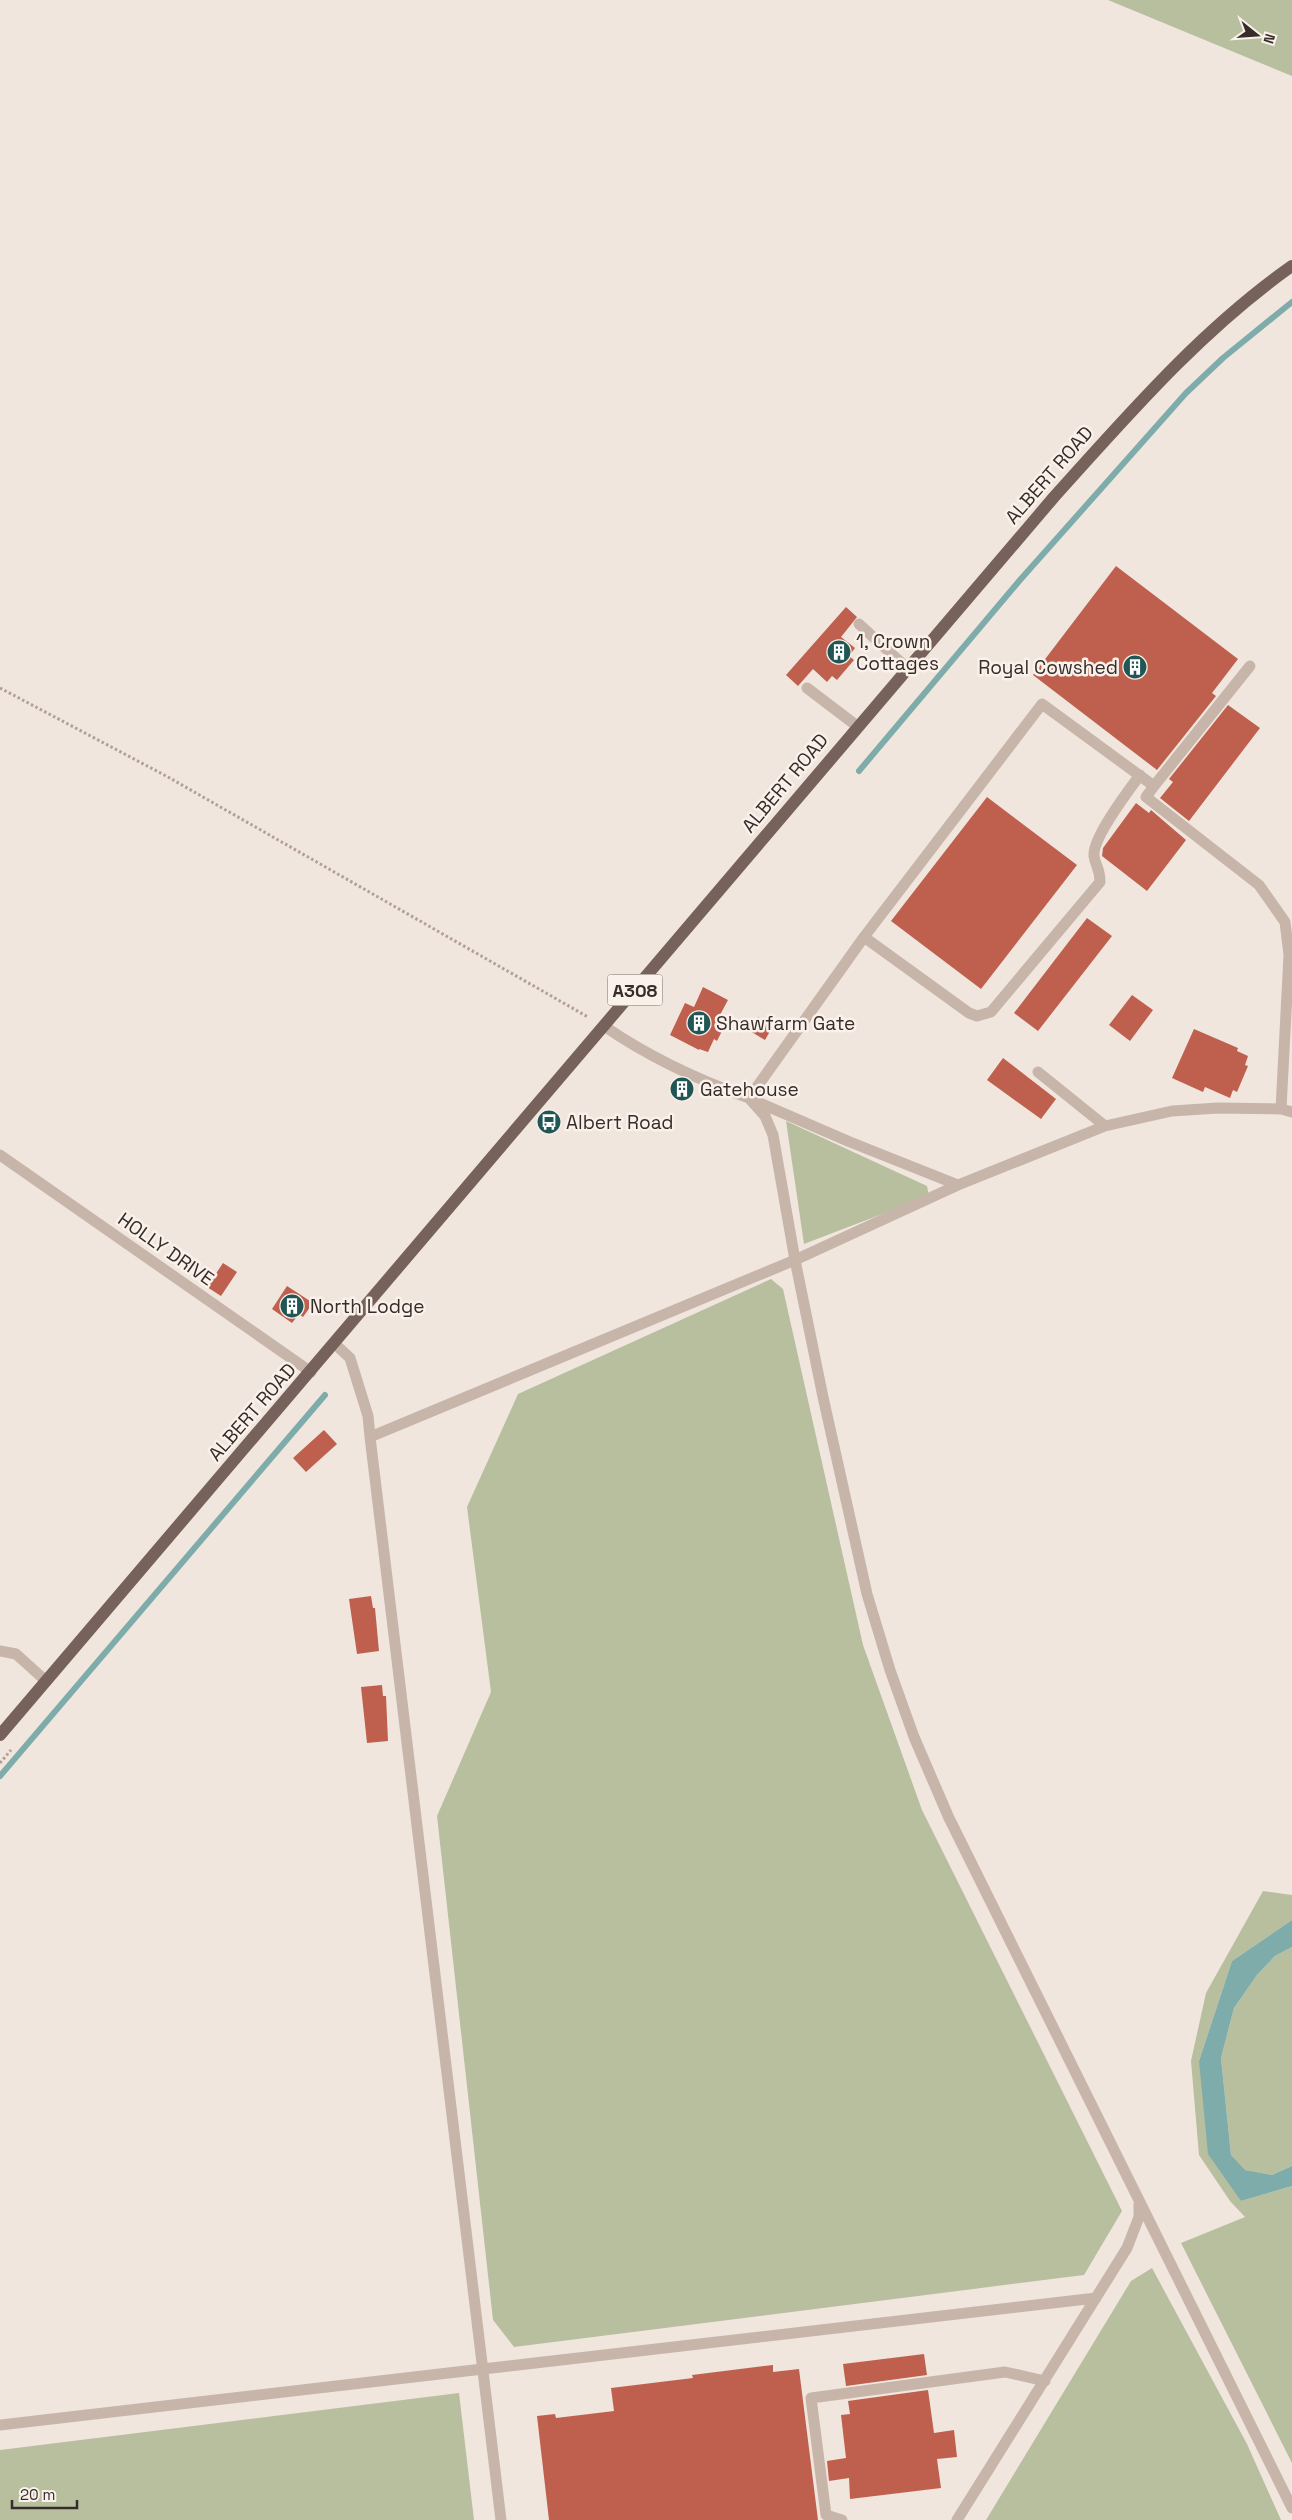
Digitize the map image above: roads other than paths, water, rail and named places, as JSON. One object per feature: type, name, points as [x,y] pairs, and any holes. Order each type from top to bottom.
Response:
[{"type":"main road","name":"ALBERT ROAD","points":[[0,1735],[335,1344],[857,726],[1054,497],[1156,383],[1214,328],[1292,266]]},
{"type":"lane","points":[[859,624],[908,668]]},
{"type":"lane","points":[[370,1437],[795,1260],[958,1185],[1105,1126],[1172,1111],[1218,1108],[1286,1111],[1289,955],[1285,922],[1259,885],[1146,797],[1250,666]]},
{"type":"lane","points":[[807,688],[857,726]]},
{"type":"lane","points":[[749,1098],[864,937],[1042,704],[1154,786]]},
{"type":"lane","points":[[864,937],[969,1013],[977,1016],[991,1012],[1100,882],[1100,870],[1094,856],[1098,841],[1140,776]]},
{"type":"lane","points":[[604,1026],[646,1053],[724,1090],[749,1098],[850,1142],[958,1185]]},
{"type":"lane","points":[[1038,1072],[1105,1126]]},
{"type":"lane","points":[[749,1098],[765,1116],[773,1135],[795,1260],[867,1594],[890,1670],[914,1737],[949,1818],[1292,2508]]},
{"type":"lane","name":"HOLLY DRIVE","points":[[0,1155],[311,1372]]},
{"type":"lane","points":[[335,1344],[350,1358],[368,1416],[501,2520]]},
{"type":"lane","points":[[0,1651],[16,1654],[46,1681]]},
{"type":"lane","points":[[957,2520],[1127,2248],[1139,2218],[1139,2202]]},
{"type":"lane","points":[[0,2425],[1096,2298]]},
{"type":"lane","points":[[842,2520],[826,2515],[811,2398],[1005,2372],[1044,2381]]},
{"type":"water","points":[[1292,1920],[1292,1947],[1275,1956],[1257,1975],[1234,2008],[1221,2058],[1231,2155],[1245,2170],[1272,2175],[1292,2166],[1292,2186],[1241,2201],[1208,2154],[1199,2061],[1232,1961]]},
{"type":"waterway","points":[[859,771],[1020,580],[1186,393],[1223,358],[1292,302]]},
{"type":"waterway","points":[[0,1776],[325,1395]]},
{"type":"place","name":"1, Crown Cottages","points":[[839,652]]},
{"type":"place","name":"Royal Cowshed","points":[[1135,667]]},
{"type":"place","name":"Shawfarm Gate","points":[[699,1023]]},
{"type":"place","name":"Gatehouse","points":[[682,1089]]},
{"type":"place","name":"Albert Road","points":[[549,1122]]},
{"type":"place","name":"North Lodge","points":[[292,1306]]}]
